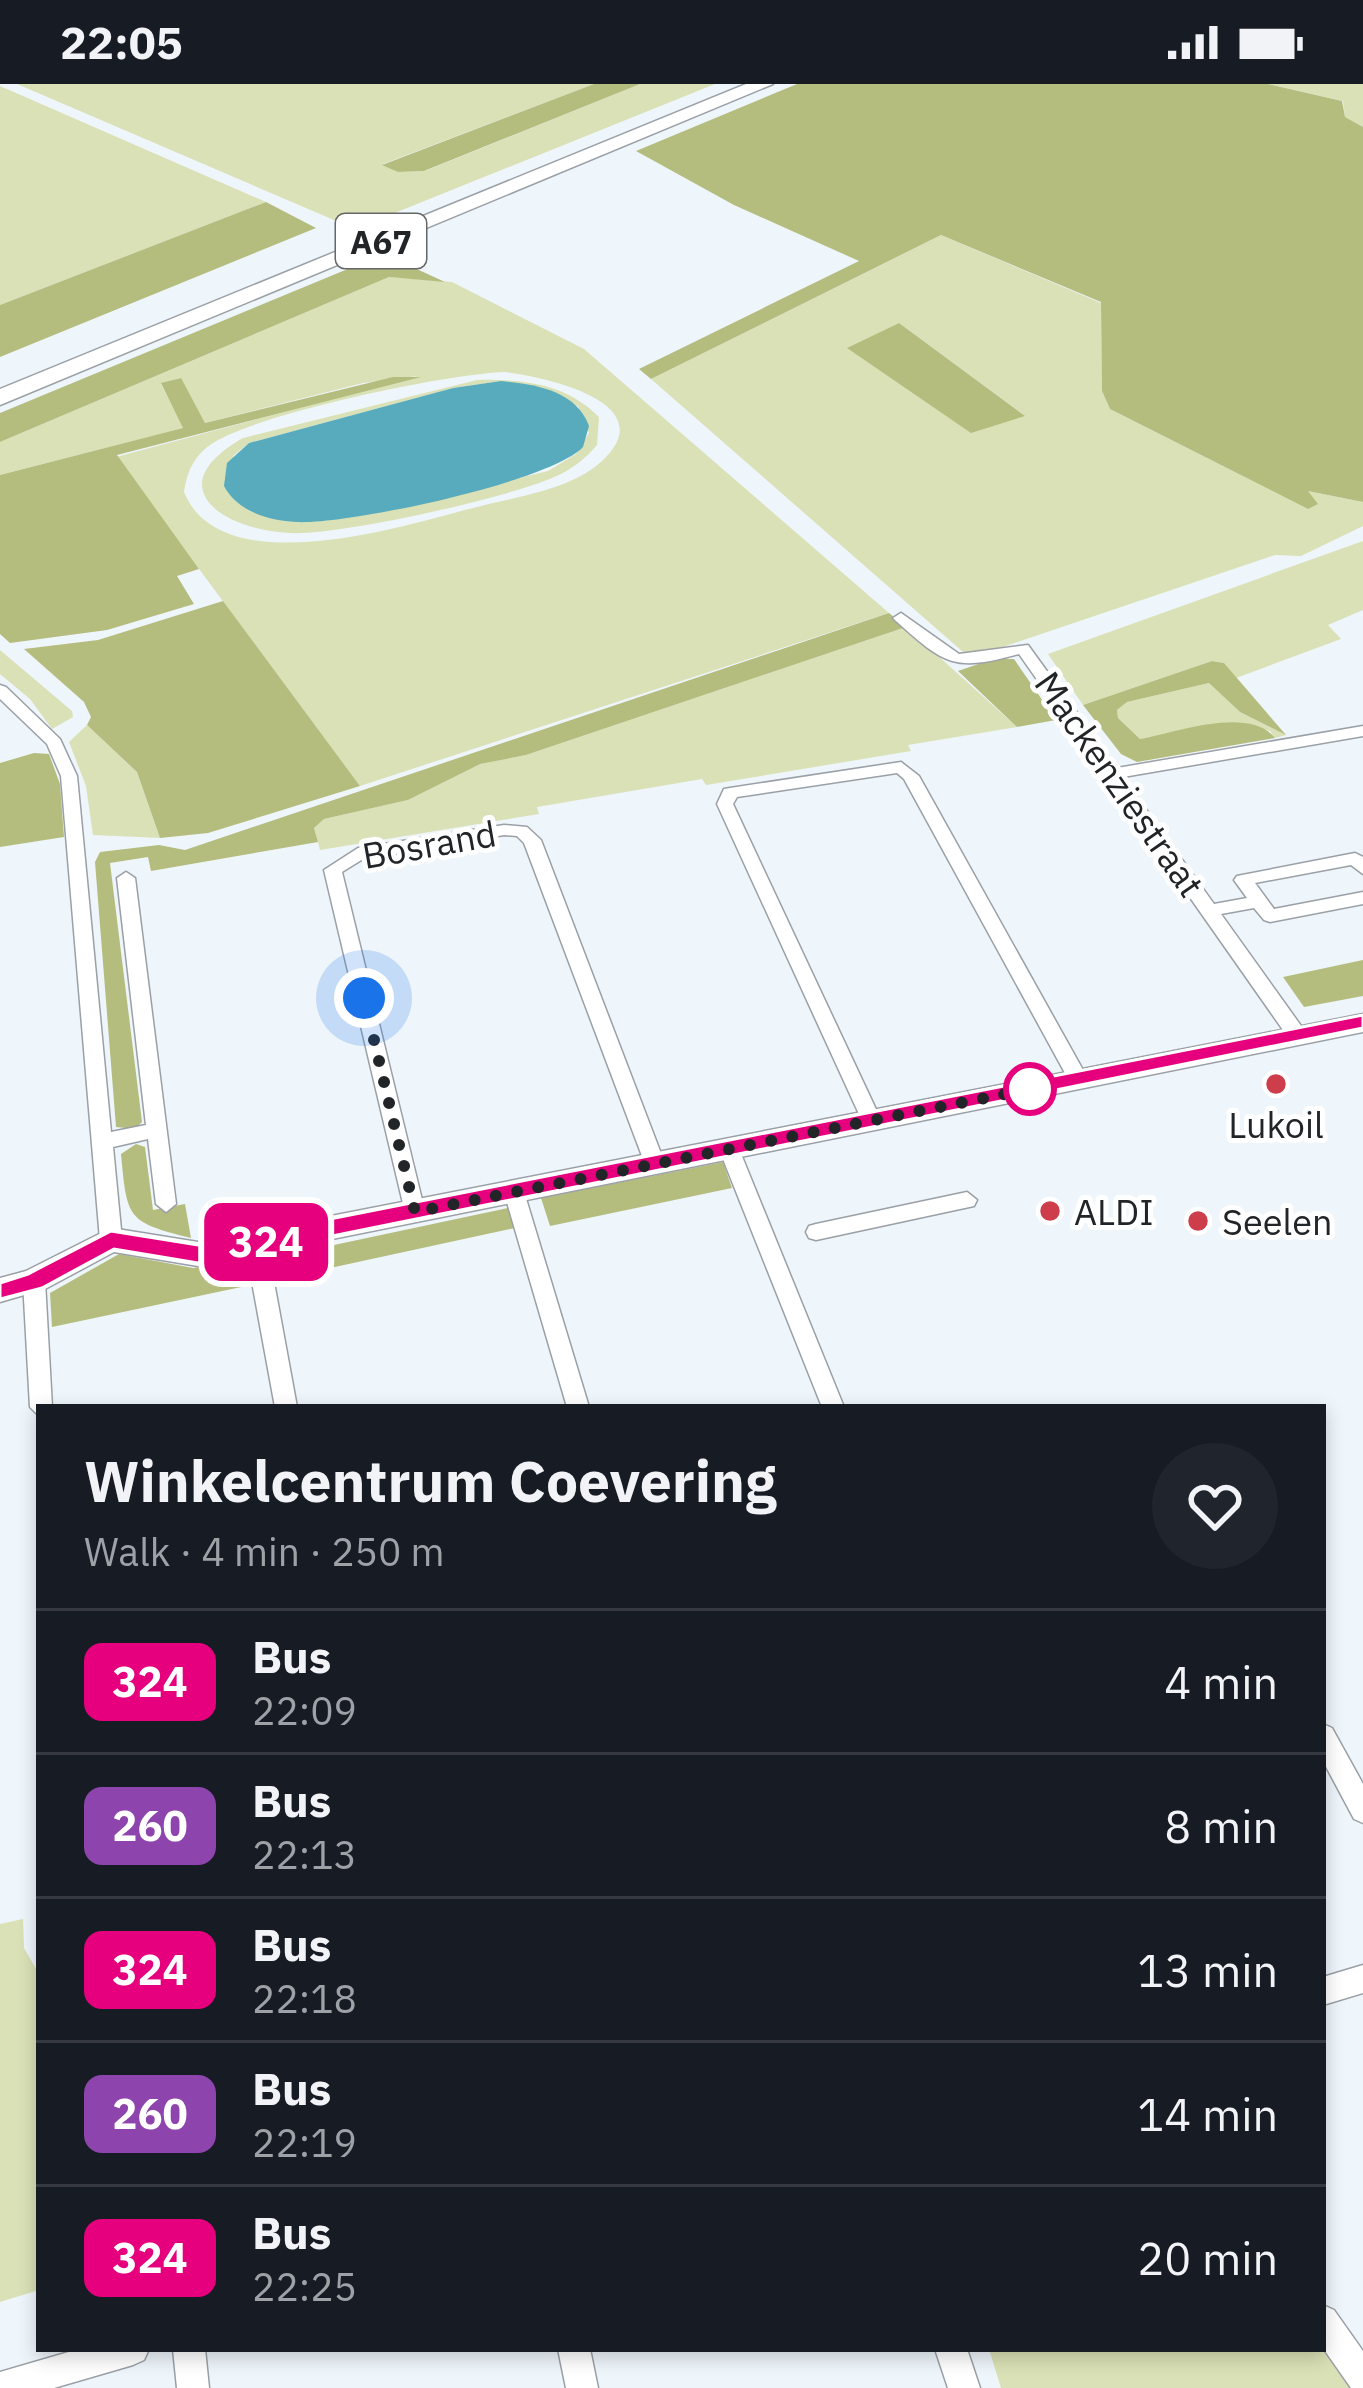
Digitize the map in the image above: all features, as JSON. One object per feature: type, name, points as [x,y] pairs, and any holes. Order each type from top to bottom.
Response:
[{"type":"highway","name":"A67","points":[[0,382],[734,84]]},
{"type":"highway","name":"A67","points":[[0,398],[763,84]]},
{"type":"street","name":"Mackenziestraat","points":[[901,618],[948,658],[966,664],[1023,648],[1297,1035]]},
{"type":"street","points":[[0,690],[55,742],[69,776],[111,1240]]},
{"type":"street","points":[[1114,774],[1363,731]]},
{"type":"street","points":[[871,1120],[725,804],[730,793],[901,766],[911,776],[1078,1078]]},
{"type":"street","name":"Bosrand","points":[[415,1212],[333,870],[358,854],[504,830],[521,831],[532,840],[655,1164]]},
{"type":"street","points":[[1363,868],[1355,859],[1243,880],[1270,916],[1363,898]]},
{"type":"street","points":[[126,878],[166,1204]]},
{"type":"street","points":[[1209,910],[1259,902]]},
{"type":"street","points":[[0,1290],[34,1281],[111,1240],[198,1254],[256,1244],[1363,1023]]},
{"type":"street","points":[[104,1141],[157,1130]]},
{"type":"street","points":[[729,1149],[831,1404]]},
{"type":"street","points":[[514,1192],[577,1404]]},
{"type":"street","points":[[816,1232],[967,1200]]},
{"type":"street","points":[[256,1244],[285,1404]]},
{"type":"street","points":[[34,1281],[41,1404]]},
{"type":"street","points":[[1326,1742],[1363,1810]]},
{"type":"street","points":[[1326,1990],[1363,1979]]},
{"type":"street","points":[[1326,2324],[1363,2378]]},
{"type":"street","points":[[0,2388],[123,2352]]},
{"type":"street","points":[[189,2352],[193,2388]]},
{"type":"street","points":[[575,2352],[582,2388]]},
{"type":"street","points":[[952,2352],[964,2388]]},
{"type":"green space","points":[[17,84],[594,84],[383,164],[399,172],[425,171],[640,84],[715,84],[355,229]]},
{"type":"green space","points":[[594,84],[640,84],[424,171],[398,172],[382,165]]},
{"type":"green space","points":[[797,84],[1268,84],[1342,101],[1345,117],[1363,127],[1363,502],[1308,491],[1318,504],[1308,509],[1110,409],[1102,391],[1101,302],[941,235],[651,379],[639,369],[859,261],[734,205],[636,151]]},
{"type":"green space","points":[[1268,84],[1363,84],[1363,127],[1345,117],[1343,101]]},
{"type":"green space","points":[[0,86],[266,202],[0,305]]},
{"type":"green space","points":[[266,202],[316,228],[0,357],[0,305]]},
{"type":"green space","points":[[941,235],[1101,303],[1102,391],[1110,409],[1308,509],[1308,491],[1363,502],[1363,526],[1301,556],[1275,555],[970,658],[651,379]],"holes":[[[899,323],[1024,415],[848,348]]]},
{"type":"green space","points":[[384,254],[445,282],[389,277],[0,442],[0,413]]},
{"type":"green space","points":[[389,277],[452,282],[584,349],[889,613],[360,786],[116,457],[418,376],[363,383],[205,423],[180,378],[161,384],[184,428],[0,475],[0,442]],"holes":[[[504,372],[544,379],[591,396],[609,408],[619,423],[617,441],[588,472],[540,492],[404,526],[316,541],[273,542],[235,536],[204,520],[184,492],[192,466],[204,450],[233,433],[352,398]]]},
{"type":"green space","points":[[899,323],[1025,416],[971,433],[847,348]]},
{"type":"green space","points":[[393,377],[421,377],[117,455],[199,569],[177,576],[194,604],[107,630],[10,643],[0,634],[0,475],[183,428],[161,383],[181,378],[205,423]]},
{"type":"green space","points":[[477,380],[510,381],[542,385],[572,397],[599,417],[597,445],[566,471],[539,483],[428,513],[314,532],[290,533],[242,524],[209,503],[202,489],[205,473],[218,456],[243,438]],"holes":[[[501,381],[578,406],[589,433],[576,454],[548,471],[358,516],[299,522],[249,511],[233,456],[249,443],[453,388]]]},
{"type":"green space","points":[[1363,541],[1363,610],[1328,625],[1341,639],[1236,678],[1224,663],[1212,661],[1083,705],[1048,654]]},
{"type":"green space","points":[[223,601],[360,786],[208,833],[160,838],[137,772],[87,725],[91,717],[84,702],[24,649],[98,640]]},
{"type":"green space","points":[[889,613],[906,627],[526,755],[480,764],[408,800],[324,819],[314,828],[318,842],[151,871],[148,857],[110,863],[142,1122],[135,1129],[116,1127],[95,862],[100,852],[159,845],[185,850]]},
{"type":"green space","points":[[906,627],[1017,727],[908,745],[911,751],[706,785],[702,779],[537,807],[539,814],[320,850],[314,828],[324,819],[408,800],[479,764],[526,755]]},
{"type":"green space","points":[[0,650],[72,711],[73,717],[52,729],[30,699],[0,674]]},
{"type":"green space","points":[[993,659],[1014,659],[1056,720],[1017,727],[958,671]]},
{"type":"green space","points":[[1212,661],[1224,663],[1286,735],[1240,712],[1209,683],[1127,702],[1117,710],[1118,718],[1140,739],[1230,722],[1263,728],[1275,738],[1137,762],[1121,754],[1083,705]]},
{"type":"green space","points":[[1209,683],[1240,712],[1286,735],[1275,738],[1270,731],[1241,723],[1140,739],[1118,718],[1117,710],[1127,702]]},
{"type":"green space","points":[[87,725],[137,772],[160,838],[93,835],[86,786],[69,742]]},
{"type":"green space","points":[[34,753],[49,754],[60,784],[64,837],[0,847],[0,763]]},
{"type":"green space","points":[[1363,960],[1363,996],[1304,1007],[1283,977]]},
{"type":"green space","points":[[136,1144],[145,1147],[153,1210],[185,1204],[191,1238],[142,1222],[134,1214],[125,1192],[121,1154]]},
{"type":"green space","points":[[723,1162],[732,1188],[550,1226],[541,1198]]},
{"type":"green space","points":[[508,1208],[515,1228],[307,1273],[301,1252]]},
{"type":"green space","points":[[119,1254],[193,1268],[241,1259],[246,1286],[52,1327],[50,1293]]},
{"type":"green space","points":[[23,1919],[24,1948],[36,1969],[36,2291],[0,2302],[0,1924]]},
{"type":"green space","points":[[1326,2350],[1351,2388],[1001,2388],[990,2352]]},
{"type":"water","points":[[501,381],[540,387],[574,404],[589,426],[583,447],[531,474],[491,487],[401,509],[322,521],[265,517],[237,502],[224,486],[227,463],[249,443],[453,388]]},
{"type":"bus line","name":"324","points":[[0,1290],[34,1281],[111,1240],[198,1254],[1363,1023]]},
{"type":"place","name":"Lukoil","points":[[1276,1084]]},
{"type":"place","name":"ALDI","points":[[1050,1211]]},
{"type":"place","name":"Seelen","points":[[1198,1221]]},
{"type":"route","points":[[364,998],[415,1212],[1030,1089]]}]
